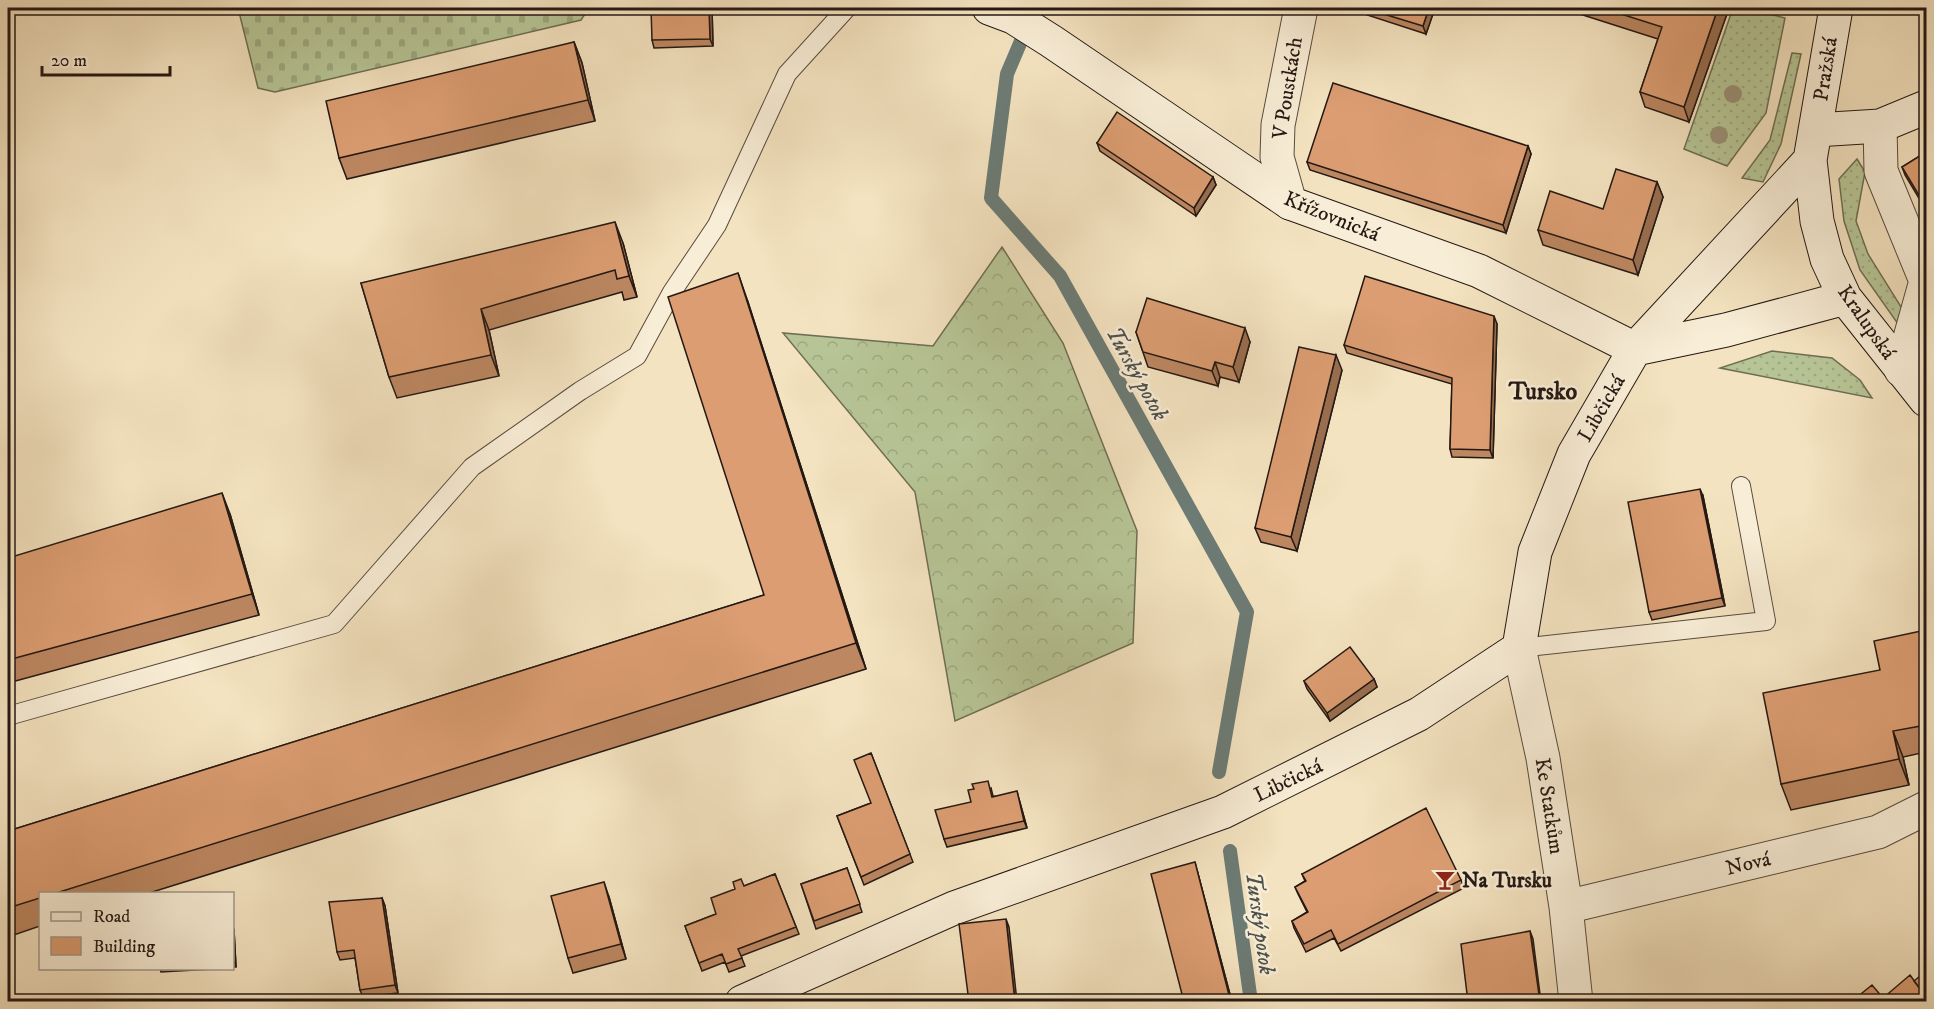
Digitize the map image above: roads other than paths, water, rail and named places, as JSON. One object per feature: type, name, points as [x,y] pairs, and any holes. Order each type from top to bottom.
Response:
[{"type":"street","name":"V Poustkách","points":[[1290,203],[1277,157],[1278,125],[1301,8]]},
{"type":"street","name":"Pražská","points":[[1813,145],[1836,8]]},
{"type":"street","name":"Křížovnická","points":[[1001,12],[1051,41],[1290,203],[1479,271],[1635,350]]},
{"type":"street","points":[[1813,145],[1880,126],[1926,107]]},
{"type":"street","points":[[1880,126],[1881,171],[1926,280],[1901,370]]},
{"type":"street","name":"Kralupská","points":[[1813,145],[1817,221],[1827,259],[1845,298],[1926,400]]},
{"type":"street","name":"Libčická","points":[[742,1002],[954,908],[1223,812],[1419,714],[1519,648],[1535,552],[1574,454],[1635,350],[1813,145]]},
{"type":"street","name":"Libčická","points":[[1635,350],[1726,330],[1845,298]]},
{"type":"street","name":"Ke Statkům","points":[[1519,648],[1544,758],[1566,907],[1576,1002]]},
{"type":"street","name":"Nová","points":[[1566,907],[1878,832],[1926,808]]},
{"type":"lane","points":[[8,716],[334,624],[472,467],[580,391],[637,356],[672,292],[717,225],[787,74],[847,8]]},
{"type":"lane","points":[[1519,648],[1766,621],[1741,486]]},
{"type":"waterway","name":"Turský potok","points":[[1035,8],[1007,74],[991,198],[1060,276],[1247,612],[1219,772]]},
{"type":"waterway","name":"Turský potok","points":[[1230,851],[1251,1002]]},
{"type":"place","name":"Na Tursku","points":[[1445,880]]},
{"type":"district","name":"Tursko","points":[[1543,391]]}]
